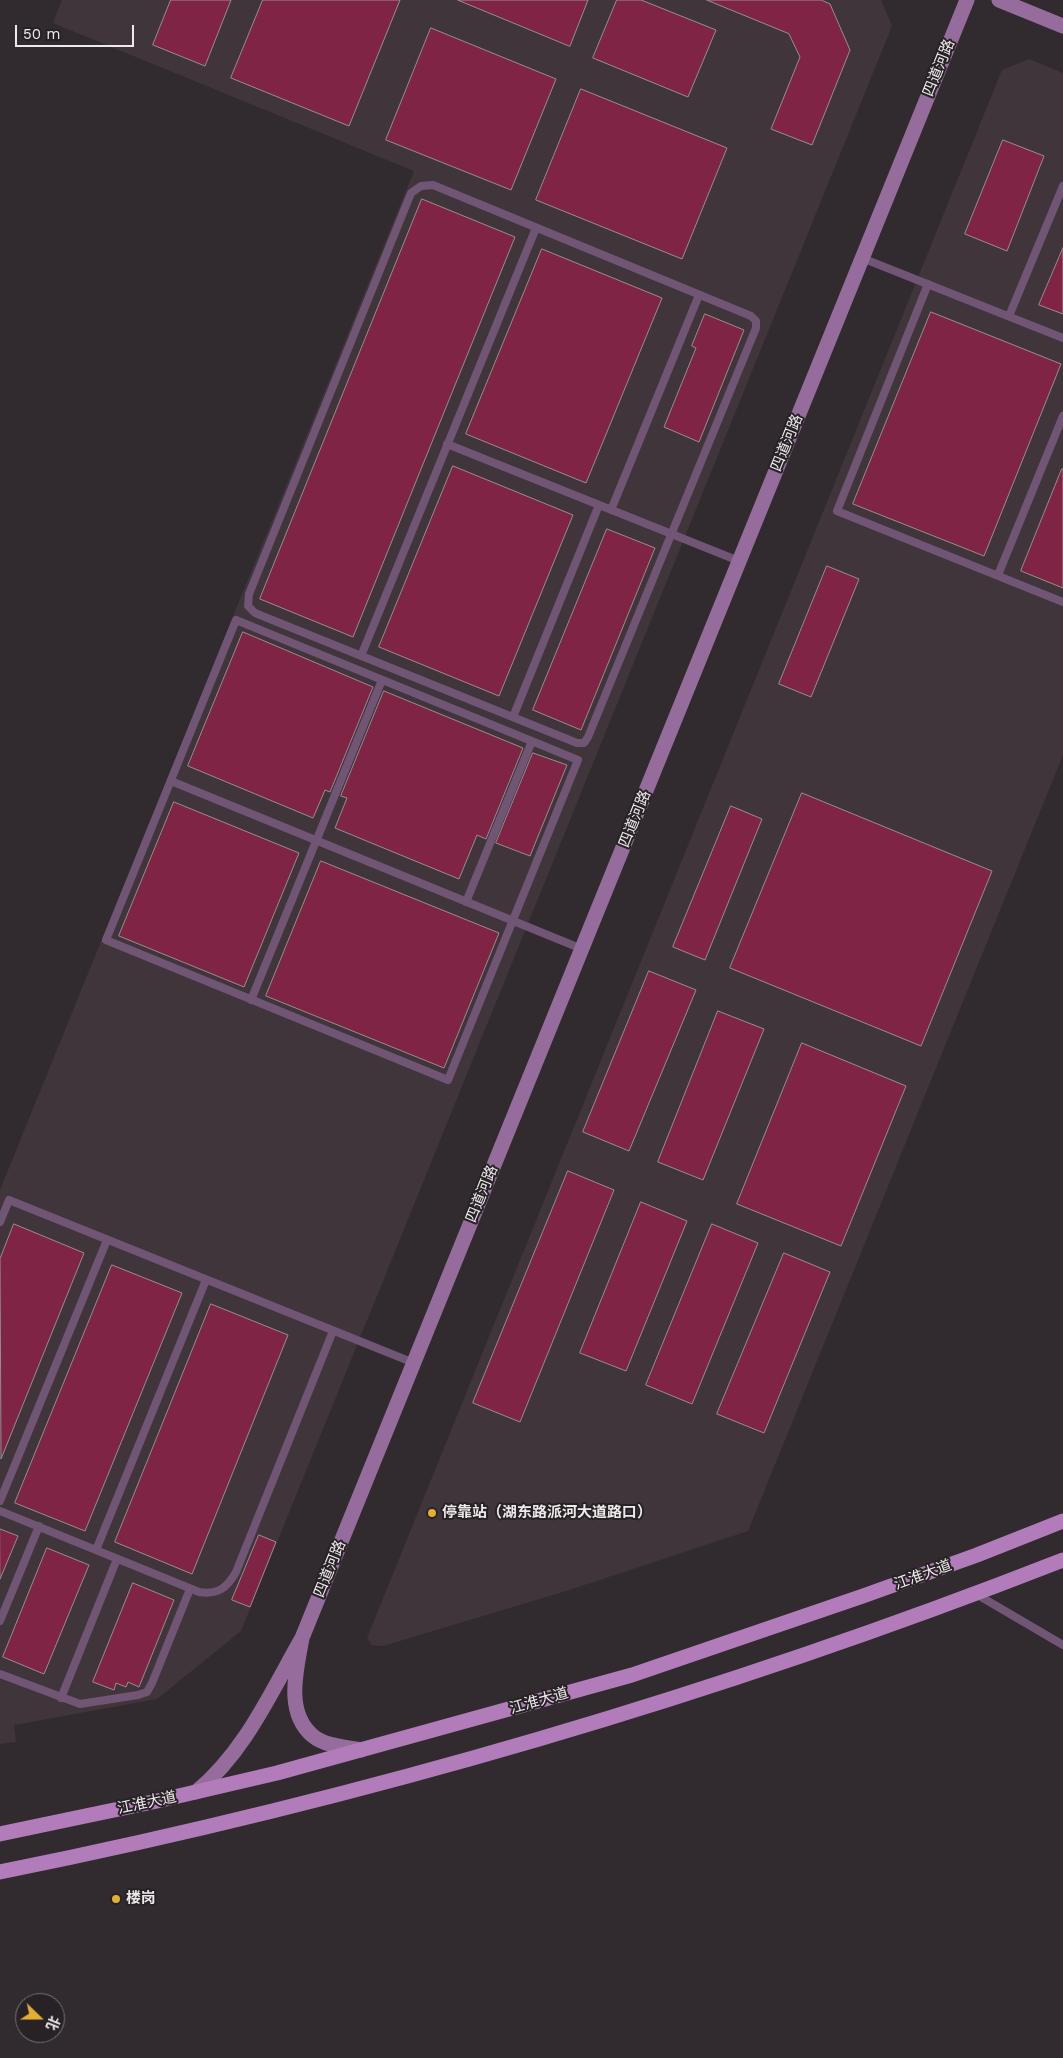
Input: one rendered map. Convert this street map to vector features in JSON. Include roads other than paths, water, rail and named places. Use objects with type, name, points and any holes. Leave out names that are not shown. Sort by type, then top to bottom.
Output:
[{"type":"main road","name":"江淮大道","points":[[0,1834],[196,1792],[361,1750],[632,1675],[881,1590],[978,1555],[1063,1521]]},
{"type":"main road","points":[[0,1872],[164,1838],[284,1810],[642,1708],[760,1671],[976,1594],[1063,1560]]},
{"type":"street","name":"四道河路","points":[[302,1638],[967,0]]},
{"type":"street","points":[[999,0],[1063,26]]},
{"type":"street","points":[[302,1638],[295,1680],[296,1704],[303,1724],[314,1737],[330,1743],[361,1750]]},
{"type":"street","points":[[196,1792],[214,1777],[242,1741],[302,1638]]},
{"type":"lane","points":[[433,185],[536,228],[752,316],[756,321],[756,328],[584,743],[577,743],[255,613],[248,606],[248,594],[411,193],[421,186],[433,185]]},
{"type":"lane","points":[[1009,316],[1063,186]]},
{"type":"lane","points":[[361,656],[536,228]]},
{"type":"lane","points":[[862,258],[1063,338]]},
{"type":"lane","points":[[928,284],[837,511],[1063,602]]},
{"type":"lane","points":[[611,510],[698,295]]},
{"type":"lane","points":[[998,575],[1063,416]]},
{"type":"lane","points":[[447,444],[739,561]]},
{"type":"lane","points":[[513,717],[599,505]]},
{"type":"lane","points":[[236,620],[382,680],[578,760],[448,1080],[106,940],[236,620]]},
{"type":"lane","points":[[251,1000],[382,680]]},
{"type":"lane","points":[[466,902],[532,741]]},
{"type":"lane","points":[[171,781],[582,949]]},
{"type":"lane","points":[[0,1222],[9,1200],[414,1364]]},
{"type":"lane","points":[[0,1501],[107,1240]]},
{"type":"lane","points":[[96,1550],[206,1280]]},
{"type":"lane","points":[[0,1510],[190,1589],[210,1594],[219,1591],[230,1584],[236,1572],[334,1331]]},
{"type":"lane","points":[[0,1621],[39,1526]]},
{"type":"lane","points":[[61,1698],[117,1559]]},
{"type":"lane","points":[[0,1674],[80,1704],[91,1704],[147,1692],[190,1589]]},
{"type":"lane","points":[[976,1594],[1063,1645]]},
{"type":"place","name":"停靠站（湖东路派河大道路口）","points":[[432,1513]]},
{"type":"place","name":"楼岗","points":[[116,1899]]}]
